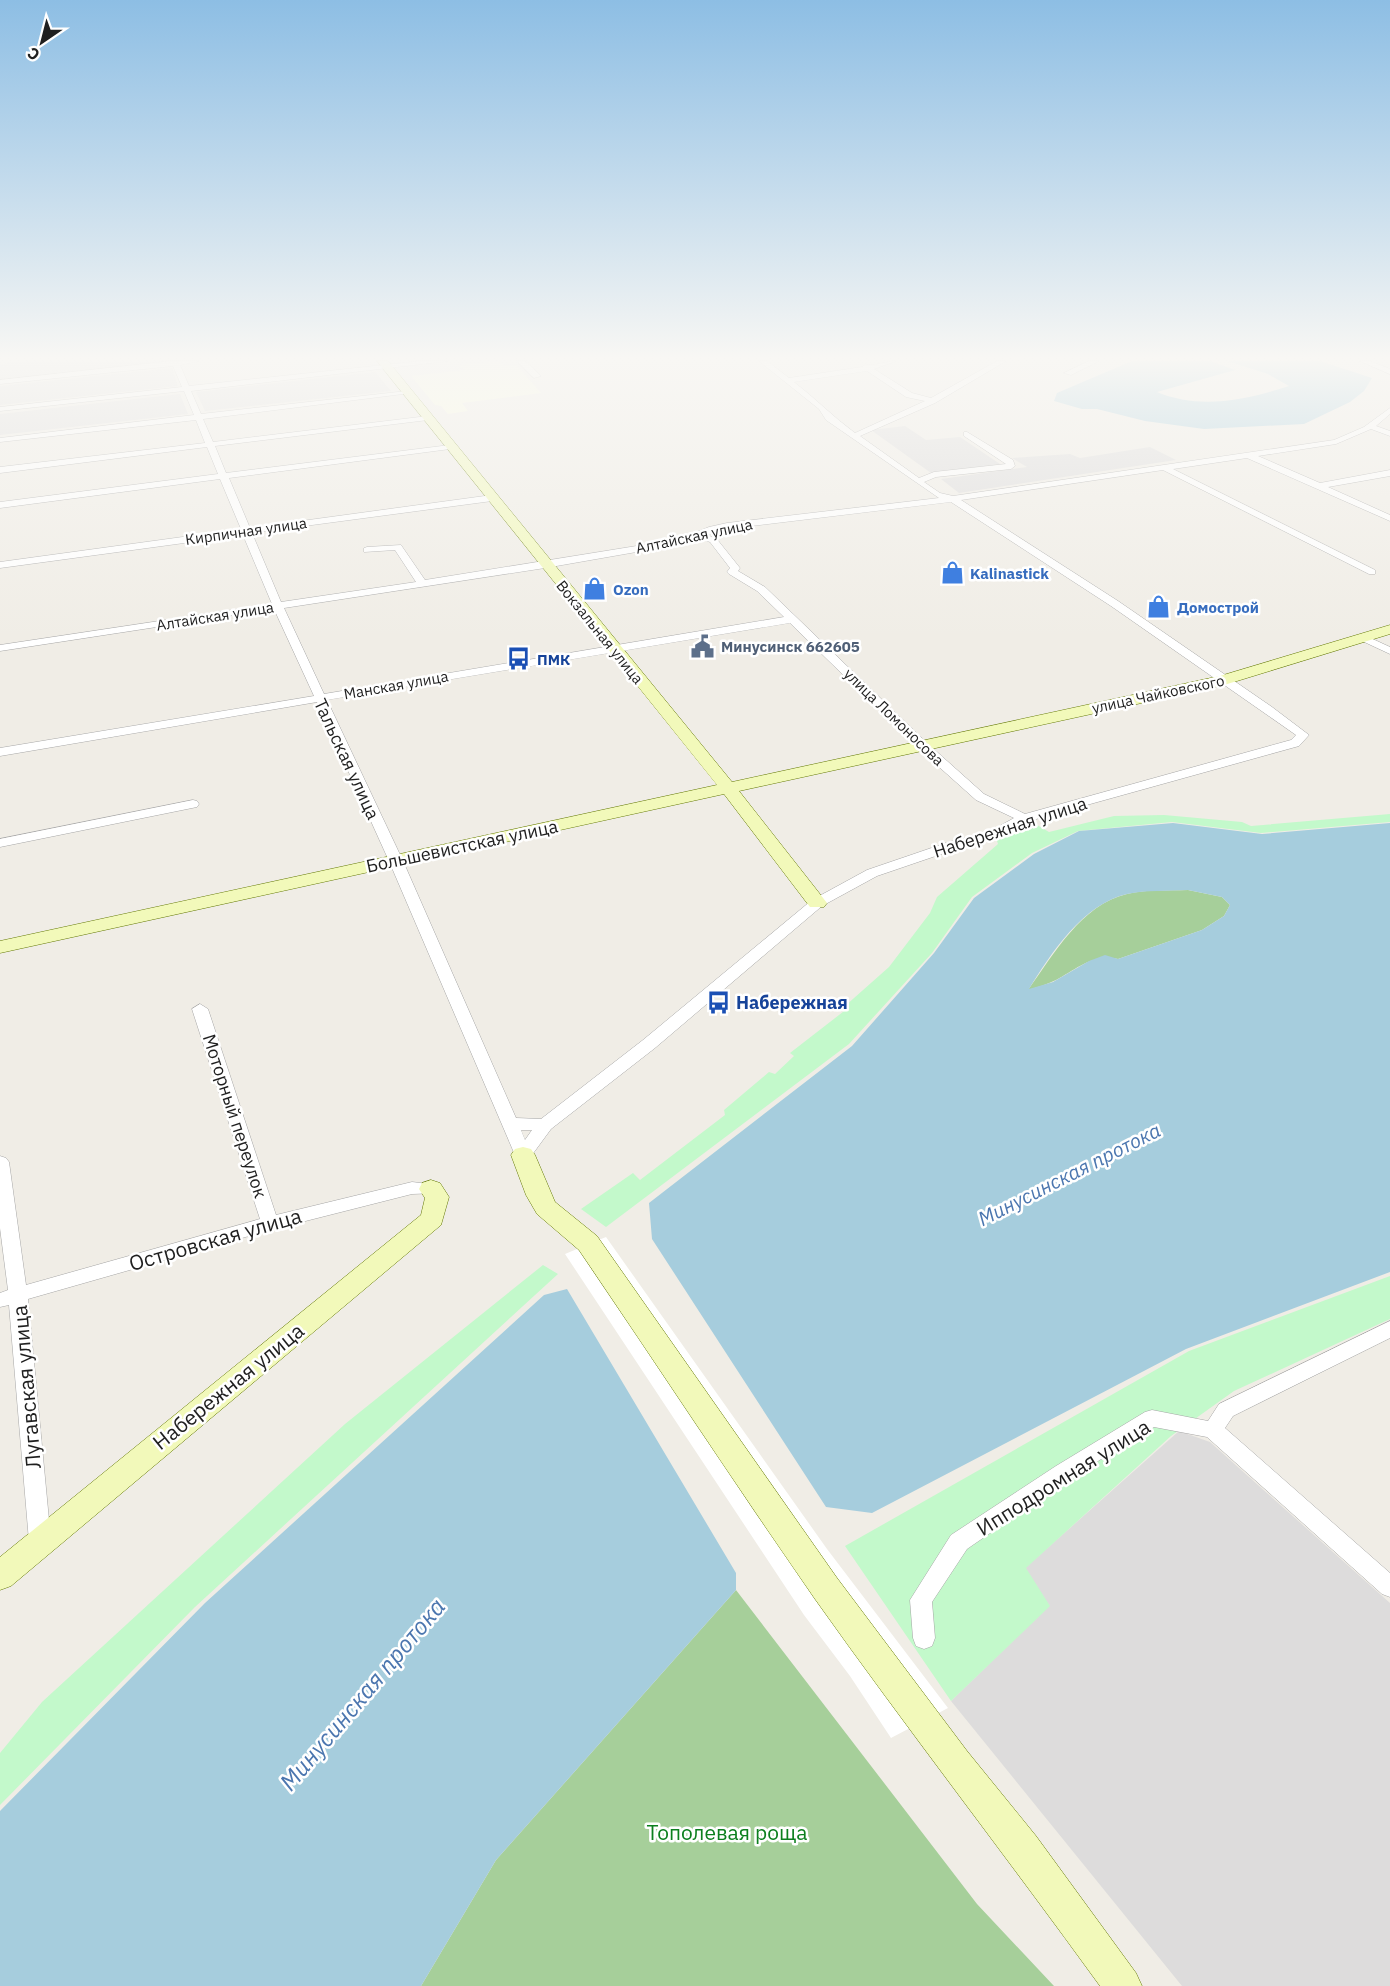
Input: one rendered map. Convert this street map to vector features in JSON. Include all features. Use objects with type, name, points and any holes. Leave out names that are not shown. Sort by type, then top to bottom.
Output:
[{"type":"street","points":[[0,470],[136,454]]},
{"type":"street","name":"Тальская улица","points":[[212,454],[319,698],[396,861],[523,1155]]},
{"type":"street","points":[[0,505],[397,454]]},
{"type":"street","name":"Вокзальная улица","points":[[456,454],[728,788],[817,903]]},
{"type":"street","points":[[879,454],[936,495],[953,499],[1091,586],[1224,680]]},
{"type":"street","points":[[918,481],[934,475],[1011,466],[1009,460],[999,454]]},
{"type":"street","points":[[1246,454],[1390,518]]},
{"type":"street","name":"Алтайская улица","points":[[0,648],[545,565],[682,541],[712,529],[953,499],[1246,454]]},
{"type":"street","points":[[1163,466],[1372,572]]},
{"type":"street","points":[[1320,486],[1390,473]]},
{"type":"street","name":"Кирпичная улица","points":[[0,565],[492,498]]},
{"type":"street","name":"улица Ломоносова","points":[[698,535],[713,540],[735,568],[732,572],[761,589],[923,746],[980,797],[1024,818]]},
{"type":"street","points":[[367,550],[398,547],[422,583]]},
{"type":"street","name":"Манская улица","points":[[0,752],[792,619]]},
{"type":"street","name":"улица Чайковского","points":[[923,746],[1224,680],[1390,629]]},
{"type":"street","points":[[1364,638],[1390,651]]},
{"type":"street","name":"Набережная улица","points":[[523,1155],[545,1125],[650,1044],[817,903],[872,873],[954,845],[994,836],[1024,818],[1295,743],[1303,735],[1270,709],[1224,680]]},
{"type":"street","name":"Большевистская улица","points":[[0,947],[923,746]]},
{"type":"street","points":[[0,843],[193,804]]},
{"type":"street","name":"Моторный переулок","points":[[200,1010],[270,1223]]},
{"type":"street","points":[[510,1124],[545,1125]]},
{"type":"street","points":[[523,1155],[538,1195],[546,1208],[588,1243],[826,1588],[955,1764],[1023,1849],[1123,1986]]},
{"type":"street","name":"Лугавская улица","points":[[0,1162],[9,1298],[40,1541]]},
{"type":"street","name":"Островская улица","points":[[9,1298],[270,1223],[412,1188],[431,1189]]},
{"type":"street","name":"Набережная улица","points":[[0,1575],[432,1219],[437,1197],[431,1189]]},
{"type":"street","points":[[1390,1329],[1226,1410],[1213,1430],[1390,1587]]},
{"type":"street","name":"Ипподромная улица","points":[[924,1638],[921,1600],[959,1542],[1063,1472],[1152,1418],[1213,1430]]},
{"type":"shaded area","points":[[904,454],[985,454],[1000,464],[931,473]]},
{"type":"shaded area","points":[[1070,454],[1080,458],[1107,454],[1163,454],[1176,460],[959,493],[941,479],[1027,467],[1012,458]]},
{"type":"shaded area","points":[[1179,1431],[1210,1442],[1390,1603],[1390,1986],[1182,1986],[951,1701],[1049,1606],[1025,1568]]},
{"type":"green space","points":[[1390,814],[1390,822],[1261,833],[1172,822],[1078,831],[1032,853],[972,897],[932,953],[849,1044],[606,1227],[581,1209],[633,1173],[640,1180],[725,1115],[724,1110],[769,1072],[775,1074],[794,1056],[790,1053],[848,1008],[845,1006],[889,967],[930,913],[937,897],[998,844],[996,838],[1032,822],[1049,832],[1114,816],[1164,815],[1242,822],[1251,826]]},
{"type":"green space","points":[[1188,890],[1222,897],[1230,905],[1224,916],[1202,930],[1118,959],[1093,960],[1053,981],[1028,990],[1070,933],[1096,909],[1111,900],[1134,892]]},
{"type":"green space","points":[[543,1265],[558,1274],[195,1607],[0,1805],[0,1753],[42,1702],[345,1424]]},
{"type":"green space","points":[[1390,1276],[1390,1319],[1234,1391],[1171,1436],[1026,1568],[1050,1606],[951,1701],[845,1546],[1189,1351]]},
{"type":"green space","name":"Тополевая роща","points":[[736,1590],[977,1904],[1054,1986],[421,1986],[496,1860]]},
{"type":"water","name":"Минусинская протока","points":[[1173,823],[1262,834],[1390,823],[1390,1272],[1186,1349],[872,1513],[826,1507],[652,1239],[649,1203],[852,1046],[934,953],[974,898],[1034,854],[1079,831]],"holes":[[[1188,890],[1222,897],[1230,905],[1224,916],[1202,930],[1118,959],[1105,955],[1089,961],[1053,982],[1029,989],[1047,960],[1070,932],[1082,919],[1111,899],[1149,891]]]},
{"type":"water","name":"Минусинская протока","points":[[567,1289],[736,1573],[736,1590],[496,1860],[421,1986],[0,1986],[0,1811],[205,1603],[544,1295]]},
{"type":"pier","points":[[606,1237],[827,1549],[948,1708],[891,1738],[850,1676],[804,1615],[565,1254]]},
{"type":"place","name":"Kalinastick","points":[[952,573]]},
{"type":"place","name":"Ozon","points":[[595,589]]},
{"type":"place","name":"Домострой","points":[[1159,607]]},
{"type":"place","name":"Минусинск 662605","points":[[703,646]]},
{"type":"place","name":"ПМК","points":[[519,659]]},
{"type":"place","name":"Набережная","points":[[718,1002]]}]
